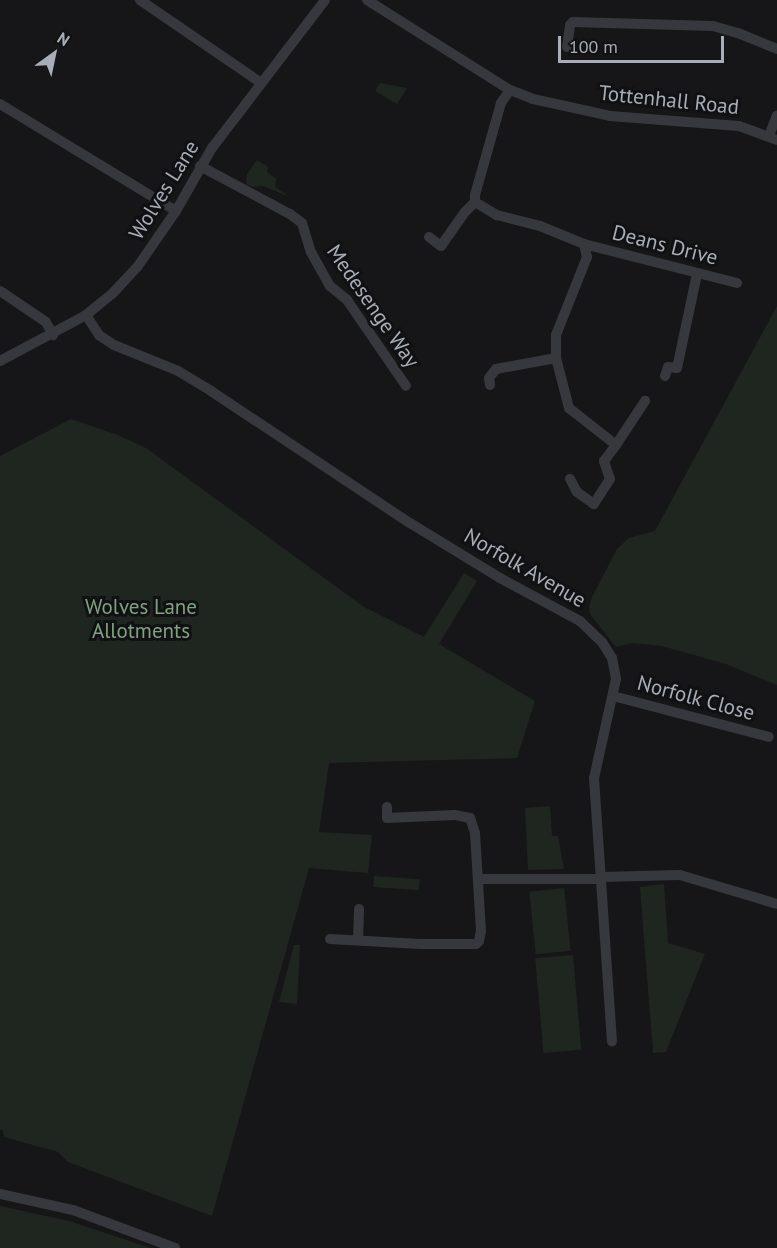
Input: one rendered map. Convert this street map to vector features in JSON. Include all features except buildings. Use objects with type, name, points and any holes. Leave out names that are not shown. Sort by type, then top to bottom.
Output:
[{"type":"street","points":[[140,0],[261,83]]},
{"type":"street","name":"Wolves Lane","points":[[0,361],[86,315],[112,294],[138,266],[176,211],[200,166],[325,0]]},
{"type":"street","name":"Tottenhall Road","points":[[367,0],[510,90],[533,99],[610,116],[712,122],[740,126],[773,138]]},
{"type":"street","points":[[567,47],[570,25],[573,22],[713,26],[776,48]]},
{"type":"street","points":[[429,237],[441,246],[475,202],[501,103],[510,90]]},
{"type":"street","points":[[0,104],[176,211]]},
{"type":"street","points":[[773,138],[777,115]]},
{"type":"street","name":"Medesenge Way","points":[[200,166],[302,223],[310,252],[330,286],[347,300],[406,386]]},
{"type":"street","name":"Deans Drive","points":[[475,202],[496,215],[540,226],[584,244],[737,283]]},
{"type":"street","points":[[584,244],[587,257],[556,334],[556,358],[569,408],[616,445]]},
{"type":"street","points":[[666,376],[668,367],[677,368],[697,274]]},
{"type":"street","points":[[0,291],[46,322],[53,334]]},
{"type":"street","name":"Norfolk Avenue","points":[[86,315],[99,335],[114,345],[178,371],[211,390],[410,523],[500,578],[580,621],[602,642],[612,658],[616,678],[594,778],[612,1041]]},
{"type":"street","points":[[490,385],[489,378],[496,369],[556,358]]},
{"type":"street","points":[[570,479],[577,492],[594,504],[610,479],[604,461],[645,401]]},
{"type":"street","name":"Norfolk Close","points":[[613,696],[769,737]]},
{"type":"street","points":[[330,939],[476,944],[481,937],[475,833],[470,818],[454,815],[387,818],[387,807]]},
{"type":"street","points":[[479,879],[686,876],[777,904]]},
{"type":"street","points":[[358,940],[359,909]]},
{"type":"street","points":[[0,1194],[73,1210],[175,1248]]},
{"type":"green space","points":[[380,83],[407,88],[397,104],[375,91]]},
{"type":"green space","points":[[257,160],[268,167],[267,172],[276,179],[275,187],[290,197],[263,186],[253,187],[246,184],[247,174]]},
{"type":"green space","points":[[777,306],[777,685],[726,664],[662,646],[632,643],[616,647],[590,614],[589,607],[617,549],[629,538],[655,531]]},
{"type":"green space","name":"Wolves Lane Allotments","points":[[71,419],[118,435],[146,448],[364,607],[424,637],[464,573],[477,581],[439,644],[535,701],[517,758],[329,763],[319,832],[372,835],[368,873],[309,868],[212,1216],[68,1162],[58,1152],[4,1137],[3,1130],[0,1130],[0,456]]},
{"type":"green space","points":[[550,806],[552,836],[558,836],[564,869],[528,870],[525,808]]},
{"type":"green space","points":[[374,876],[420,879],[419,890],[373,887]]},
{"type":"green space","points":[[664,884],[668,943],[705,954],[666,1052],[653,1053],[640,887]]},
{"type":"green space","points":[[564,888],[571,951],[536,954],[529,892]]},
{"type":"green space","points":[[294,945],[300,945],[297,1004],[279,1002]]},
{"type":"green space","points":[[573,955],[581,1050],[543,1053],[535,958]]},
{"type":"green space","points":[[0,1206],[69,1221],[151,1248],[0,1248]]}]
